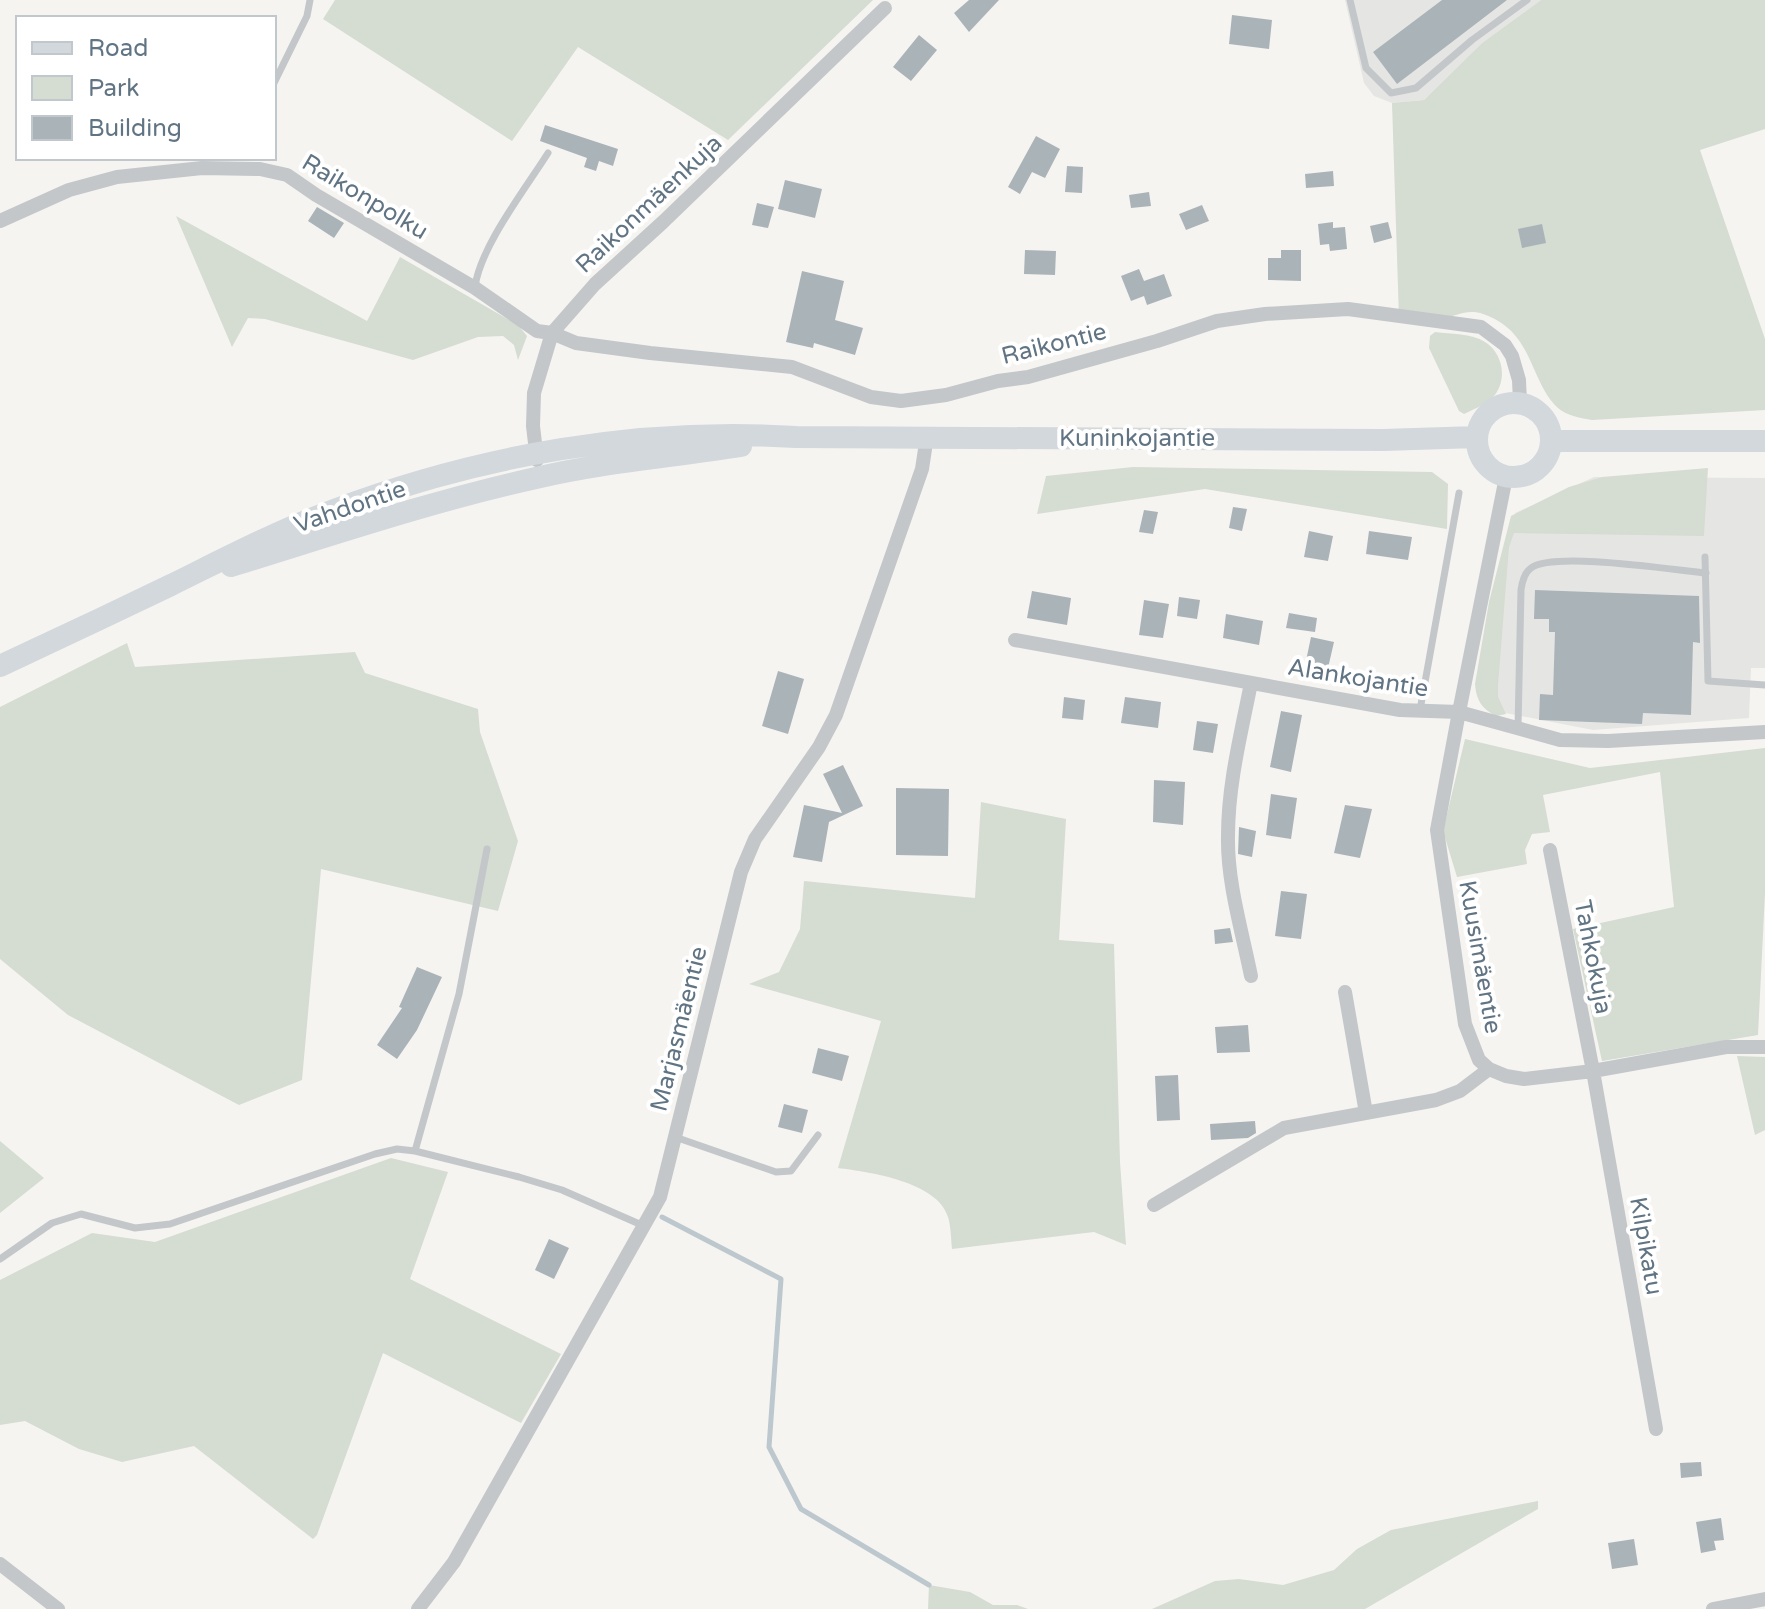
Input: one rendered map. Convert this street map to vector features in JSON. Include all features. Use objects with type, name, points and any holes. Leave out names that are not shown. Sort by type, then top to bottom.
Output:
[{"type":"main road","points":[[1520,403],[1539,412],[1546,420],[1552,441],[1549,454],[1532,473],[1506,477],[1496,473],[1481,458],[1477,437],[1486,414],[1496,407],[1520,403]]},
{"type":"main road","name":"Kuninkojantie","points":[[536,454],[657,438],[732,433],[796,437],[1383,440],[1477,437]]},
{"type":"main road","name":"Kuninkojantie","points":[[540,477],[796,437]]},
{"type":"main road","points":[[1552,441],[1765,441]]},
{"type":"main road","name":"Vahdontie","points":[[0,666],[254,543],[335,509],[449,474],[536,454]]},
{"type":"main road","name":"Vahdontie","points":[[172,584],[356,525],[540,477]]},
{"type":"street","name":"Raikonmäenkuja","points":[[540,477],[533,426],[534,393],[552,333],[595,284],[885,8]]},
{"type":"street","name":"Raikonpolku","points":[[0,221],[69,190],[117,177],[234,163],[287,175],[475,288],[537,331],[552,333]]},
{"type":"street","name":"Raikontie","points":[[552,333],[576,343],[792,367],[871,397],[901,401],[946,395],[998,381],[1028,377],[1217,321],[1265,314],[1348,309],[1481,327],[1505,345],[1512,356],[1519,380],[1520,403]]},
{"type":"street","name":"Marjasmäentie","points":[[418,1609],[454,1562],[660,1197],[741,872],[755,839],[819,747],[836,715],[922,469],[927,436]]},
{"type":"street","name":"Alankojantie","points":[[1015,640],[1420,713],[1459,712],[1506,477]]},
{"type":"street","points":[[1251,683],[1230,793],[1227,839],[1251,976]]},
{"type":"street","points":[[1459,712],[1560,740],[1608,741],[1765,732]]},
{"type":"street","name":"Kuusimäentie","points":[[1459,712],[1437,830],[1465,1024],[1479,1060],[1489,1069],[1524,1079],[1593,1071],[1726,1047],[1765,1047]]},
{"type":"street","name":"Tahkokuja","points":[[1550,850],[1593,1071]]},
{"type":"street","points":[[1345,992],[1366,1113]]},
{"type":"street","points":[[1154,1205],[1284,1128],[1436,1100],[1460,1091],[1489,1069]]},
{"type":"street","name":"Kilpikatu","points":[[1593,1071],[1656,1429]]},
{"type":"street","points":[[0,1564],[58,1609]]},
{"type":"street","points":[[1713,1609],[1765,1599]]},
{"type":"lane","points":[[276,79],[307,16],[310,0]]},
{"type":"lane","points":[[1350,0],[1366,68],[1391,93],[1416,88],[1472,40],[1527,0]]},
{"type":"lane","points":[[475,288],[477,272],[488,249],[548,153]]},
{"type":"lane","points":[[1420,713],[1459,493]]},
{"type":"lane","points":[[1705,557],[1708,681],[1765,685]]},
{"type":"lane","points":[[1518,730],[1521,590],[1524,577],[1531,568],[1551,562],[1598,562],[1706,573]]},
{"type":"lane","points":[[415,1151],[459,994],[487,849]]},
{"type":"lane","points":[[675,1137],[776,1172],[791,1171],[818,1135]]},
{"type":"lane","points":[[0,1259],[52,1223],[81,1214],[135,1228],[170,1224],[397,1149],[562,1190],[644,1226]]},
{"type":"shaded area","points":[[1345,0],[1541,0],[1482,43],[1424,100],[1392,103],[1374,96],[1364,83]]},
{"type":"shaded area","points":[[1594,477],[1765,478],[1765,668],[1751,668],[1749,718],[1593,730],[1495,711],[1496,606],[1515,513]]},
{"type":"green space","points":[[335,0],[873,0],[728,140],[578,47],[512,141],[323,19]]},
{"type":"green space","points":[[1541,0],[1765,0],[1765,129],[1700,150],[1765,339],[1765,410],[1592,420],[1570,415],[1558,408],[1549,397],[1521,344],[1500,322],[1471,312],[1431,321],[1399,318],[1392,103],[1424,100],[1482,43]]},
{"type":"green space","points":[[176,216],[367,321],[400,257],[518,325],[527,336],[518,360],[514,345],[503,336],[478,337],[413,360],[265,319],[248,318],[232,347]]},
{"type":"green space","points":[[1435,332],[1474,337],[1491,347],[1500,361],[1502,376],[1497,391],[1489,401],[1464,414],[1459,411],[1429,348],[1430,336]]},
{"type":"green space","points":[[1133,467],[1432,472],[1448,484],[1447,529],[1205,489],[1037,514],[1046,476]]},
{"type":"green space","points":[[1708,468],[1704,536],[1514,533],[1509,547],[1498,685],[1498,697],[1506,714],[1496,716],[1487,710],[1478,699],[1475,684],[1489,602],[1511,516],[1569,487],[1602,477]]},
{"type":"green space","points":[[127,643],[135,667],[355,652],[365,673],[478,709],[480,732],[518,841],[498,911],[321,869],[302,1080],[239,1105],[68,1015],[0,959],[0,707]]},
{"type":"green space","points":[[1465,739],[1590,768],[1765,748],[1765,893],[1758,1035],[1602,1061],[1573,929],[1674,907],[1660,772],[1543,795],[1550,832],[1532,834],[1525,850],[1527,864],[1457,877],[1443,831]]},
{"type":"green space","points":[[981,802],[1066,819],[1059,940],[1114,944],[1120,1162],[1126,1245],[1094,1232],[952,1249],[948,1217],[942,1205],[931,1195],[901,1181],[838,1168],[881,1021],[749,984],[779,972],[800,929],[804,881],[975,898]]},
{"type":"green space","points":[[1737,1056],[1765,1057],[1765,1130],[1755,1135]]},
{"type":"green space","points":[[0,1141],[44,1178],[0,1213]]},
{"type":"green space","points":[[391,1158],[448,1172],[410,1279],[561,1354],[521,1423],[383,1353],[313,1539],[194,1446],[122,1462],[79,1449],[25,1421],[0,1425],[0,1280],[92,1233],[155,1242]]},
{"type":"green space","points":[[1538,1501],[1538,1509],[1365,1609],[1152,1609],[1215,1581],[1239,1579],[1283,1585],[1334,1570],[1357,1549],[1391,1530]]},
{"type":"green space","points":[[929,1585],[970,1592],[993,1605],[1017,1605],[1028,1609],[928,1609]]},
{"type":"building","points":[[969,0],[999,0],[969,32],[954,13]]},
{"type":"building","points":[[1442,0],[1507,0],[1397,84],[1373,52]]},
{"type":"building","points":[[1232,15],[1272,20],[1269,49],[1229,44]]},
{"type":"building","points":[[919,35],[937,50],[911,81],[893,67]]},
{"type":"building","points":[[545,125],[618,149],[613,166],[599,161],[596,171],[584,167],[587,158],[540,141]]},
{"type":"building","points":[[1036,136],[1060,149],[1045,178],[1032,172],[1020,194],[1008,187]]},
{"type":"building","points":[[1067,166],[1083,167],[1082,193],[1065,192]]},
{"type":"building","points":[[1333,171],[1334,186],[1306,188],[1305,174]]},
{"type":"building","points":[[785,180],[822,189],[815,218],[778,209]]},
{"type":"building","points":[[1149,192],[1151,206],[1131,208],[1129,195]]},
{"type":"building","points":[[757,203],[774,207],[768,228],[752,225]]},
{"type":"building","points":[[1202,205],[1209,221],[1186,230],[1179,214]]},
{"type":"building","points":[[317,207],[344,223],[334,238],[308,221]]},
{"type":"building","points":[[1333,222],[1333,228],[1345,227],[1347,249],[1330,251],[1329,244],[1320,245],[1318,224]]},
{"type":"building","points":[[1388,222],[1392,238],[1374,243],[1370,226]]},
{"type":"building","points":[[1542,224],[1546,243],[1522,248],[1518,229]]},
{"type":"building","points":[[1025,250],[1056,251],[1055,275],[1024,274]]},
{"type":"building","points":[[1281,250],[1301,250],[1301,281],[1268,280],[1268,258],[1281,258]]},
{"type":"building","points":[[1139,269],[1144,281],[1164,274],[1172,296],[1147,305],[1144,296],[1131,301],[1121,276]]},
{"type":"building","points":[[802,271],[844,281],[835,320],[863,328],[855,355],[814,343],[813,348],[786,342]]},
{"type":"building","points":[[1233,507],[1247,509],[1242,531],[1229,528]]},
{"type":"building","points":[[1144,510],[1158,512],[1153,534],[1139,532]]},
{"type":"building","points":[[1309,531],[1333,536],[1328,561],[1304,557]]},
{"type":"building","points":[[1369,531],[1412,537],[1408,560],[1366,554]]},
{"type":"building","points":[[1535,590],[1699,596],[1700,643],[1693,642],[1691,715],[1643,713],[1642,724],[1539,720],[1540,694],[1553,695],[1555,632],[1549,632],[1549,619],[1534,619]]},
{"type":"building","points":[[1032,591],[1071,598],[1067,625],[1027,618]]},
{"type":"building","points":[[1179,597],[1200,600],[1197,619],[1177,616]]},
{"type":"building","points":[[1144,600],[1169,604],[1163,638],[1139,635]]},
{"type":"building","points":[[1289,613],[1317,618],[1315,632],[1286,628]]},
{"type":"building","points":[[1226,614],[1263,621],[1259,645],[1223,638]]},
{"type":"building","points":[[1311,637],[1334,642],[1325,681],[1303,675]]},
{"type":"building","points":[[778,671],[804,679],[788,734],[762,726]]},
{"type":"building","points":[[1064,697],[1085,700],[1083,720],[1062,718]]},
{"type":"building","points":[[1125,697],[1161,702],[1158,728],[1121,723]]},
{"type":"building","points":[[1281,711],[1302,715],[1291,772],[1270,767]]},
{"type":"building","points":[[1197,721],[1218,724],[1213,753],[1193,750]]},
{"type":"building","points":[[843,765],[863,806],[829,822],[822,862],[793,857],[804,805],[842,813],[823,774]]},
{"type":"building","points":[[1154,780],[1185,782],[1183,825],[1153,822]]},
{"type":"building","points":[[896,788],[949,789],[948,856],[896,855]]},
{"type":"building","points":[[1271,794],[1297,798],[1291,839],[1266,835]]},
{"type":"building","points":[[1345,805],[1372,809],[1360,858],[1334,853]]},
{"type":"building","points":[[1239,827],[1256,831],[1252,857],[1238,854]]},
{"type":"building","points":[[1281,891],[1307,894],[1301,939],[1275,936]]},
{"type":"building","points":[[1230,928],[1233,942],[1215,944],[1214,930]]},
{"type":"building","points":[[417,967],[442,977],[417,1030],[397,1059],[377,1045],[402,1008],[399,1007]]},
{"type":"building","points":[[1248,1025],[1250,1052],[1217,1053],[1215,1027]]},
{"type":"building","points":[[818,1048],[849,1056],[842,1081],[812,1073]]},
{"type":"building","points":[[1178,1075],[1180,1120],[1157,1121],[1155,1076]]},
{"type":"building","points":[[784,1104],[808,1110],[802,1133],[778,1127]]},
{"type":"building","points":[[1255,1121],[1256,1133],[1248,1138],[1211,1140],[1210,1124]]},
{"type":"building","points":[[549,1239],[569,1248],[554,1279],[535,1270]]},
{"type":"building","points":[[1701,1462],[1702,1476],[1681,1478],[1680,1463]]},
{"type":"building","points":[[1721,1518],[1724,1540],[1714,1541],[1716,1550],[1701,1553],[1696,1522]]},
{"type":"building","points":[[1634,1539],[1638,1565],[1612,1569],[1608,1543]]},
{"type":"waterway","points":[[662,1217],[781,1279],[769,1447],[801,1509],[929,1585]]}]
